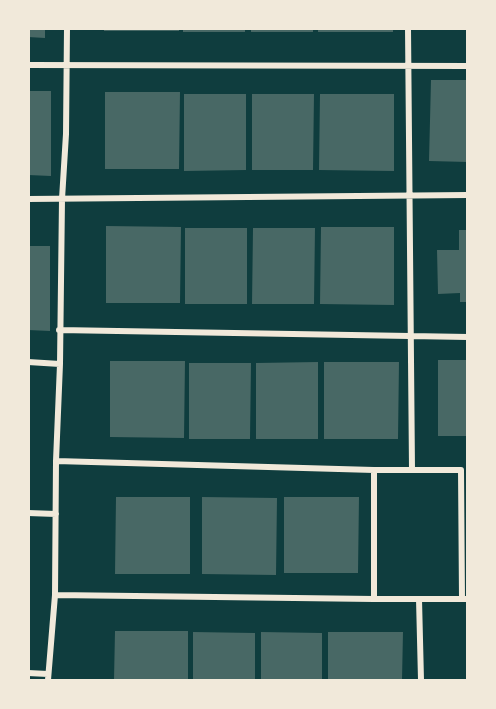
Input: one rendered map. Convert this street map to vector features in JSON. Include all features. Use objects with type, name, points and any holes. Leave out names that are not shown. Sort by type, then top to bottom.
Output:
[{"type":"street","points":[[28,673],[48,677],[55,595],[56,461],[67,28]]},
{"type":"street","points":[[408,28],[412,470]]},
{"type":"street","points":[[28,65],[468,66]]},
{"type":"street","points":[[28,199],[468,195]]},
{"type":"street","points":[[59,330],[468,337]]},
{"type":"street","points":[[28,362],[60,364]]},
{"type":"street","points":[[55,595],[465,599],[464,470],[374,470],[56,461]]},
{"type":"street","points":[[374,470],[374,599]]},
{"type":"street","points":[[28,513],[56,514]]},
{"type":"street","points":[[419,599],[421,681]]},
{"type":"building","points":[[28,28],[45,28],[45,38],[28,37]]},
{"type":"building","points":[[104,28],[179,28],[179,31],[104,31]]},
{"type":"building","points":[[183,28],[245,28],[245,32],[183,32]]},
{"type":"building","points":[[251,28],[313,28],[313,32],[251,32]]},
{"type":"building","points":[[318,28],[393,28],[393,32],[318,32]]},
{"type":"building","points":[[431,80],[468,80],[468,162],[429,161]]},
{"type":"building","points":[[28,91],[51,91],[51,176],[28,175]]},
{"type":"building","points":[[105,92],[180,92],[179,169],[105,169]]},
{"type":"building","points":[[184,94],[246,94],[246,170],[184,171]]},
{"type":"building","points":[[252,94],[314,94],[313,170],[252,170]]},
{"type":"building","points":[[320,94],[394,94],[394,171],[319,170]]},
{"type":"building","points":[[106,226],[181,227],[180,303],[106,303]]},
{"type":"building","points":[[321,227],[394,227],[394,305],[320,304]]},
{"type":"building","points":[[185,228],[247,228],[247,304],[185,304]]},
{"type":"building","points":[[253,228],[315,228],[314,304],[252,304]]},
{"type":"building","points":[[459,230],[468,230],[468,302],[460,302],[460,293],[438,294],[437,250],[459,250]]},
{"type":"building","points":[[28,246],[50,246],[50,331],[28,330]]},
{"type":"building","points":[[438,360],[468,360],[468,436],[438,436]]},
{"type":"building","points":[[110,361],[185,361],[184,438],[110,437]]},
{"type":"building","points":[[318,362],[318,439],[256,439],[256,363]]},
{"type":"building","points":[[324,362],[399,362],[398,439],[324,439]]},
{"type":"building","points":[[189,363],[251,363],[250,439],[189,439]]},
{"type":"building","points":[[116,497],[190,497],[190,574],[115,574]]},
{"type":"building","points":[[202,497],[277,498],[276,575],[202,574]]},
{"type":"building","points":[[284,497],[359,497],[358,573],[284,573]]},
{"type":"building","points":[[115,631],[188,631],[188,680],[114,680]]},
{"type":"building","points":[[193,632],[255,633],[255,680],[193,680]]},
{"type":"building","points":[[261,632],[322,633],[322,680],[261,680]]},
{"type":"building","points":[[328,632],[403,632],[402,680],[328,680]]}]
